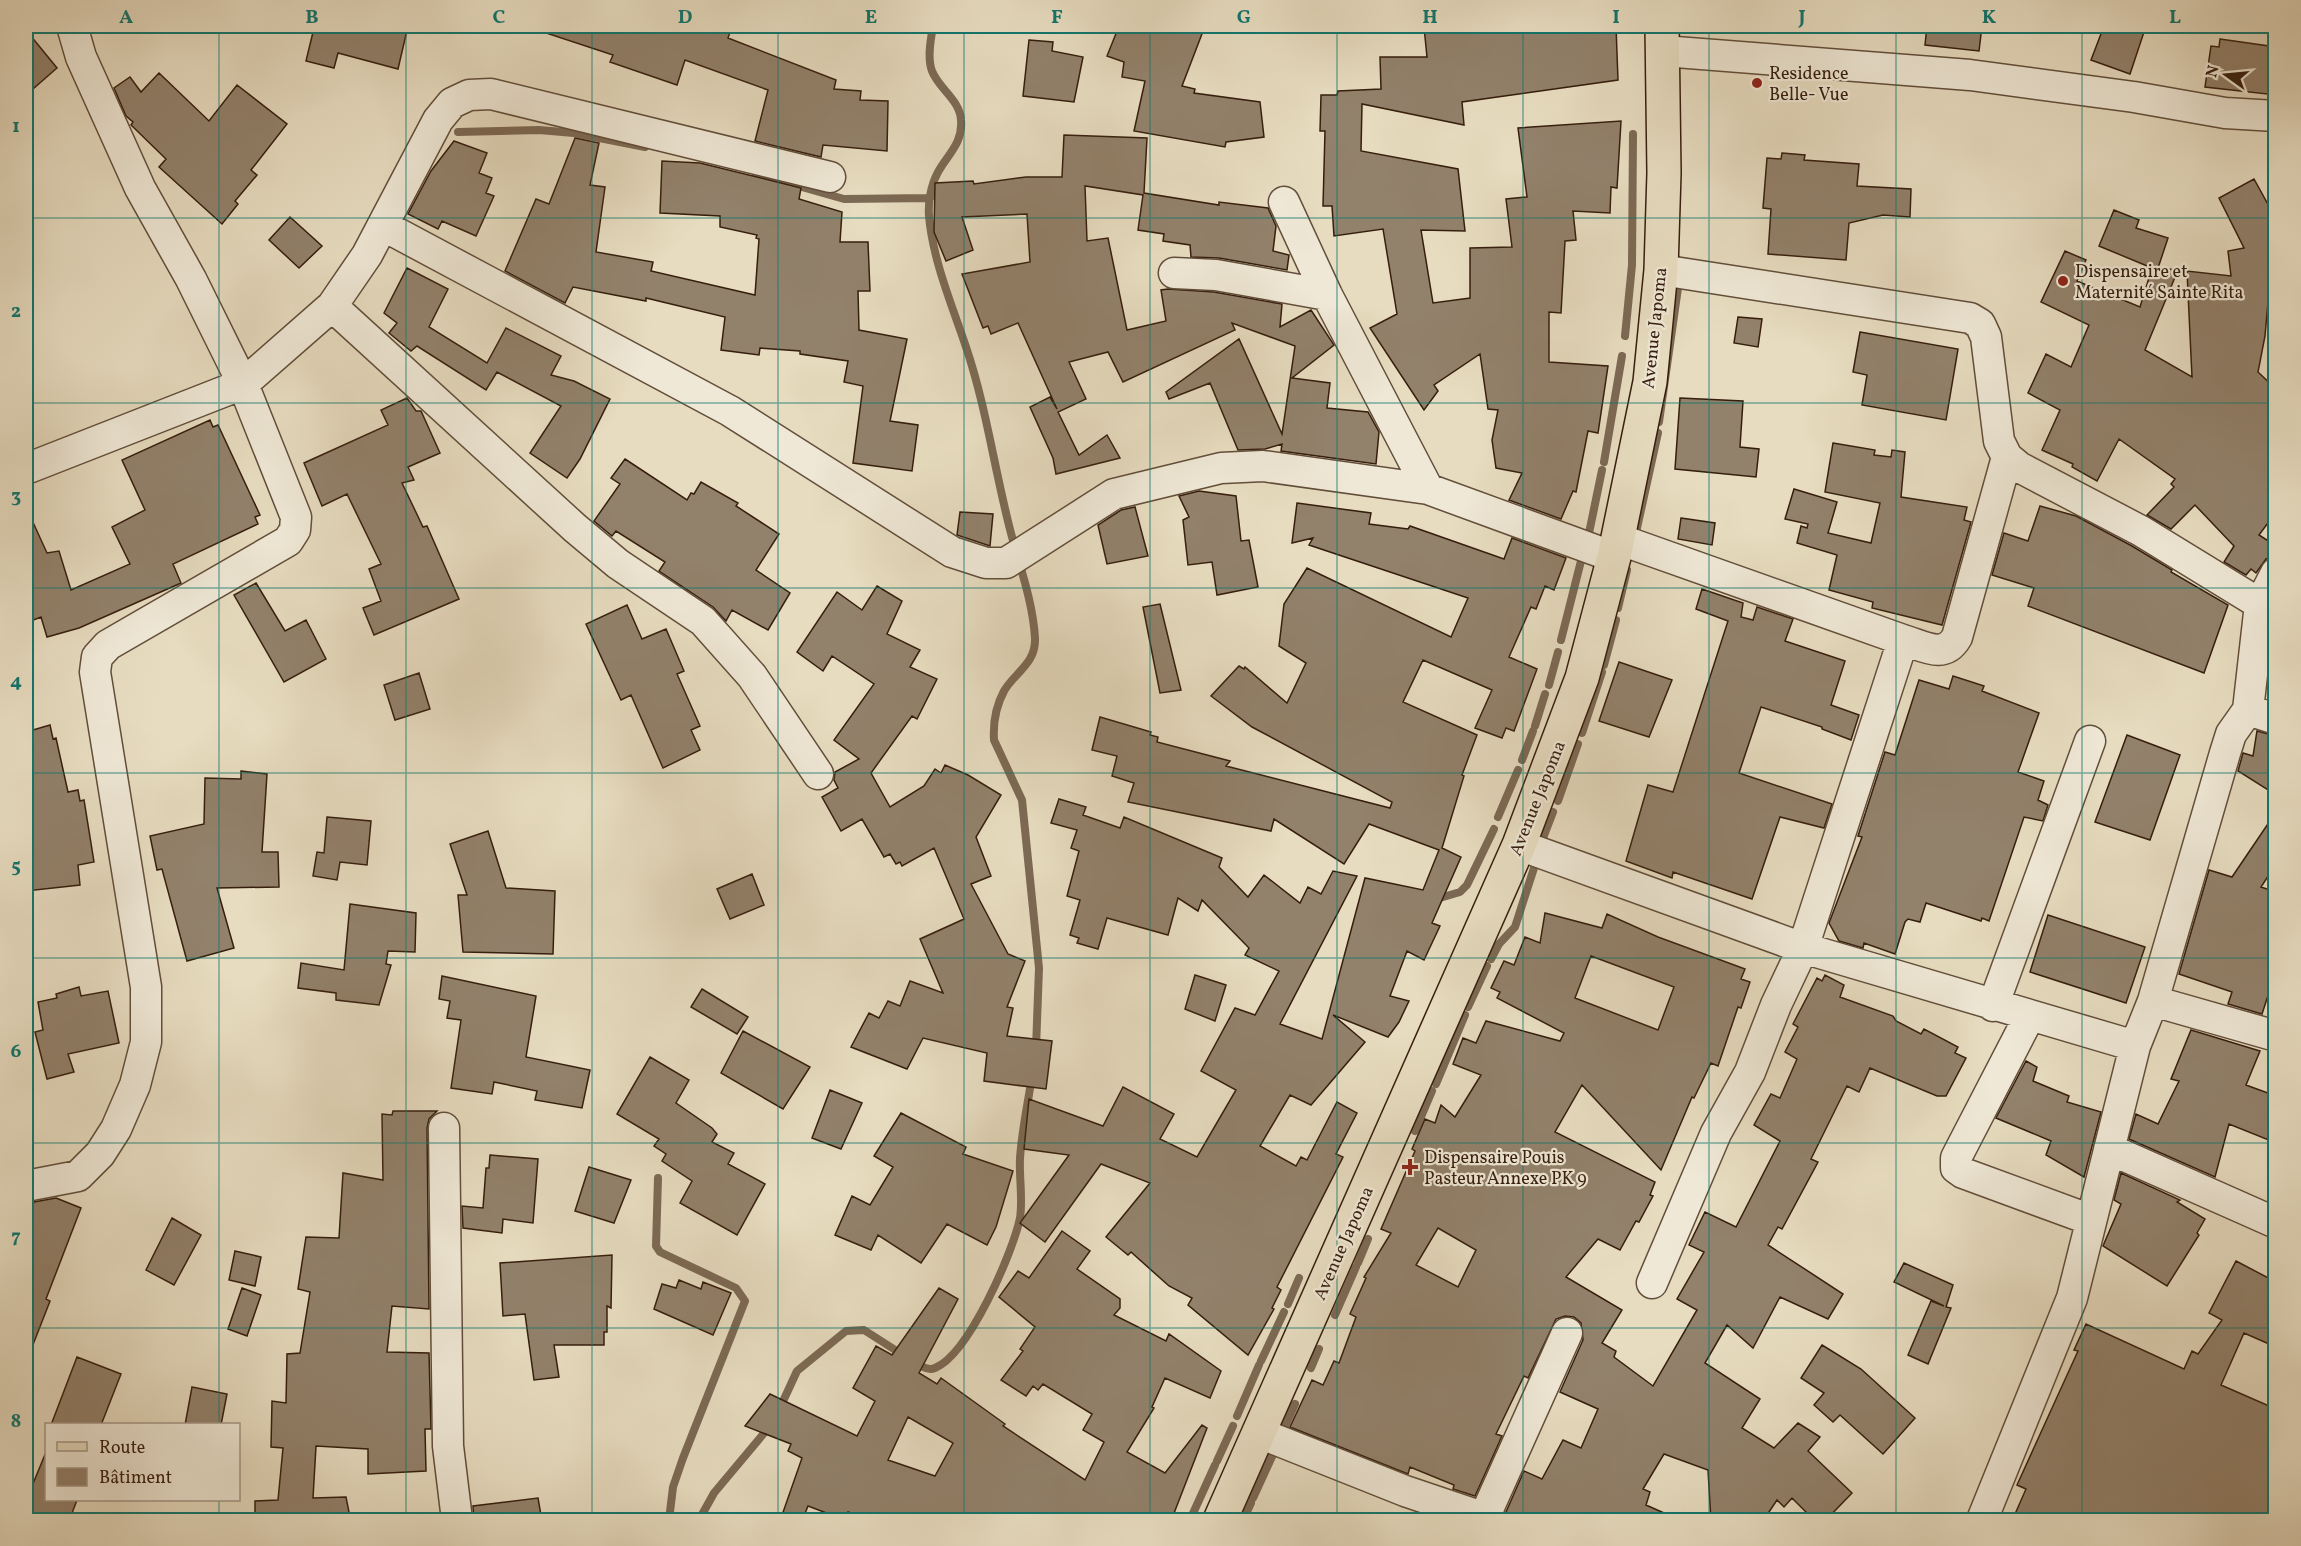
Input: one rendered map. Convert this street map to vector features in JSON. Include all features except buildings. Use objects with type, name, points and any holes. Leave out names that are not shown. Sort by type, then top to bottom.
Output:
[{"type":"main road","name":"Avenue Japoma","points":[[1221,1521],[1519,845],[1582,678],[1616,548],[1650,382],[1661,270],[1662,38]]},
{"type":"street","points":[[26,1186],[78,1176],[100,1154],[116,1129],[135,1085],[146,1041],[146,987],[95,672],[97,657],[108,645],[288,541],[295,530],[296,517],[243,384],[190,279],[140,188],[81,57],[72,26]]},
{"type":"street","points":[[1662,38],[1970,75],[2134,97],[2225,113],[2276,116]]},
{"type":"street","points":[[26,469],[243,384],[332,306],[384,226],[438,120],[452,103],[469,95],[491,94],[830,177]]},
{"type":"street","points":[[1284,202],[1327,295],[1428,489]]},
{"type":"street","points":[[384,226],[730,411],[952,552],[986,563],[1006,563],[1114,494],[1221,468],[1263,466],[1428,489],[1944,651],[1951,648],[1954,643],[2007,457]]},
{"type":"street","points":[[1661,270],[1970,318],[1980,324],[1986,337],[1999,441],[2007,457],[2019,467],[2141,531],[2260,604]]},
{"type":"street","points":[[1174,273],[1216,274],[1327,295]]},
{"type":"street","points":[[332,306],[575,528],[618,564],[703,621],[752,676],[818,774]]},
{"type":"street","points":[[1982,1521],[2072,1298],[2135,1046],[2153,1001],[2231,734],[2262,714],[2260,604],[2276,573]]},
{"type":"street","points":[[1652,1283],[1716,1133],[1750,1072],[1776,1005],[1803,948],[1903,640]]},
{"type":"street","points":[[1993,1006],[2090,741]]},
{"type":"street","points":[[1519,845],[1803,948],[2029,1017],[2135,1046]]},
{"type":"street","points":[[2153,1001],[2276,1036]]},
{"type":"street","points":[[2029,1017],[1956,1158],[1956,1168],[2091,1220]]},
{"type":"street","points":[[444,1128],[448,1446],[458,1521]]},
{"type":"street","points":[[2109,1149],[2276,1223]]},
{"type":"street","points":[[1259,1433],[1405,1491],[1488,1519],[1567,1333]]},
{"type":"waterway","points":[[933,26],[930,48],[932,71],[957,106],[961,128],[957,142],[938,172],[932,188],[929,211],[931,233],[934,250],[980,394],[1034,625],[1035,638],[1032,655],[1001,697],[995,721],[994,740],[1022,800],[1039,968],[1036,1048]]},
{"type":"waterway","points":[[458,132],[539,130],[574,133],[645,147]]},
{"type":"waterway","points":[[1625,336],[1632,265],[1633,134]]},
{"type":"waterway","points":[[756,174],[844,199],[930,198]]},
{"type":"waterway","points":[[1659,422],[1679,281]]},
{"type":"waterway","points":[[1604,462],[1622,356]]},
{"type":"waterway","points":[[1635,537],[1658,433]]},
{"type":"waterway","points":[[1588,538],[1602,470]]},
{"type":"waterway","points":[[1561,640],[1582,557]]},
{"type":"waterway","points":[[1618,608],[1627,570]]},
{"type":"waterway","points":[[1604,665],[1616,620]]},
{"type":"waterway","points":[[1549,685],[1558,652]]},
{"type":"waterway","points":[[1582,733],[1602,672]]},
{"type":"waterway","points":[[1535,726],[1545,694]]},
{"type":"waterway","points":[[1522,760],[1533,731]]},
{"type":"waterway","points":[[1558,801],[1578,744]]},
{"type":"waterway","points":[[1498,817],[1518,770]]},
{"type":"waterway","points":[[1543,838],[1553,812]]},
{"type":"waterway","points":[[1433,900],[1460,892],[1467,885],[1494,829]]},
{"type":"waterway","points":[[1491,959],[1499,944],[1515,927],[1534,868]]},
{"type":"waterway","points":[[1468,1007],[1487,966]]},
{"type":"waterway","points":[[1436,1084],[1465,1015]]},
{"type":"waterway","points":[[914,1362],[924,1368],[932,1369],[948,1359],[975,1323],[1009,1254],[1020,1218],[1020,1158],[1032,1076]]},
{"type":"waterway","points":[[1415,1131],[1432,1091]]},
{"type":"waterway","points":[[658,1178],[656,1246],[660,1252],[736,1288],[745,1301],[683,1458],[673,1487],[669,1520]]},
{"type":"waterway","points":[[1358,1263],[1368,1239]]},
{"type":"waterway","points":[[1335,1315],[1356,1267]]},
{"type":"waterway","points":[[1288,1304],[1299,1278]]},
{"type":"waterway","points":[[1261,1361],[1284,1312]]},
{"type":"waterway","points":[[779,1410],[797,1371],[846,1331],[864,1330],[903,1355]]},
{"type":"waterway","points":[[1311,1368],[1319,1349]]},
{"type":"waterway","points":[[1237,1416],[1259,1365]]},
{"type":"waterway","points":[[1282,1433],[1295,1404]]},
{"type":"waterway","points":[[699,1520],[714,1493],[770,1426]]},
{"type":"waterway","points":[[1217,1461],[1233,1426]]},
{"type":"waterway","points":[[1253,1498],[1276,1448]]},
{"type":"waterway","points":[[1190,1520],[1215,1465]]},
{"type":"waterway","points":[[1243,1520],[1251,1503]]},
{"type":"place","name":"Residence Belle- Vue","points":[[1757,83]]},
{"type":"place","name":"Dispensaire et Maternité Sainte Rita","points":[[2063,281]]},
{"type":"place","name":"Dispensaire Pouis Pasteur Annexe PK 9","points":[[1410,1167]]}]
